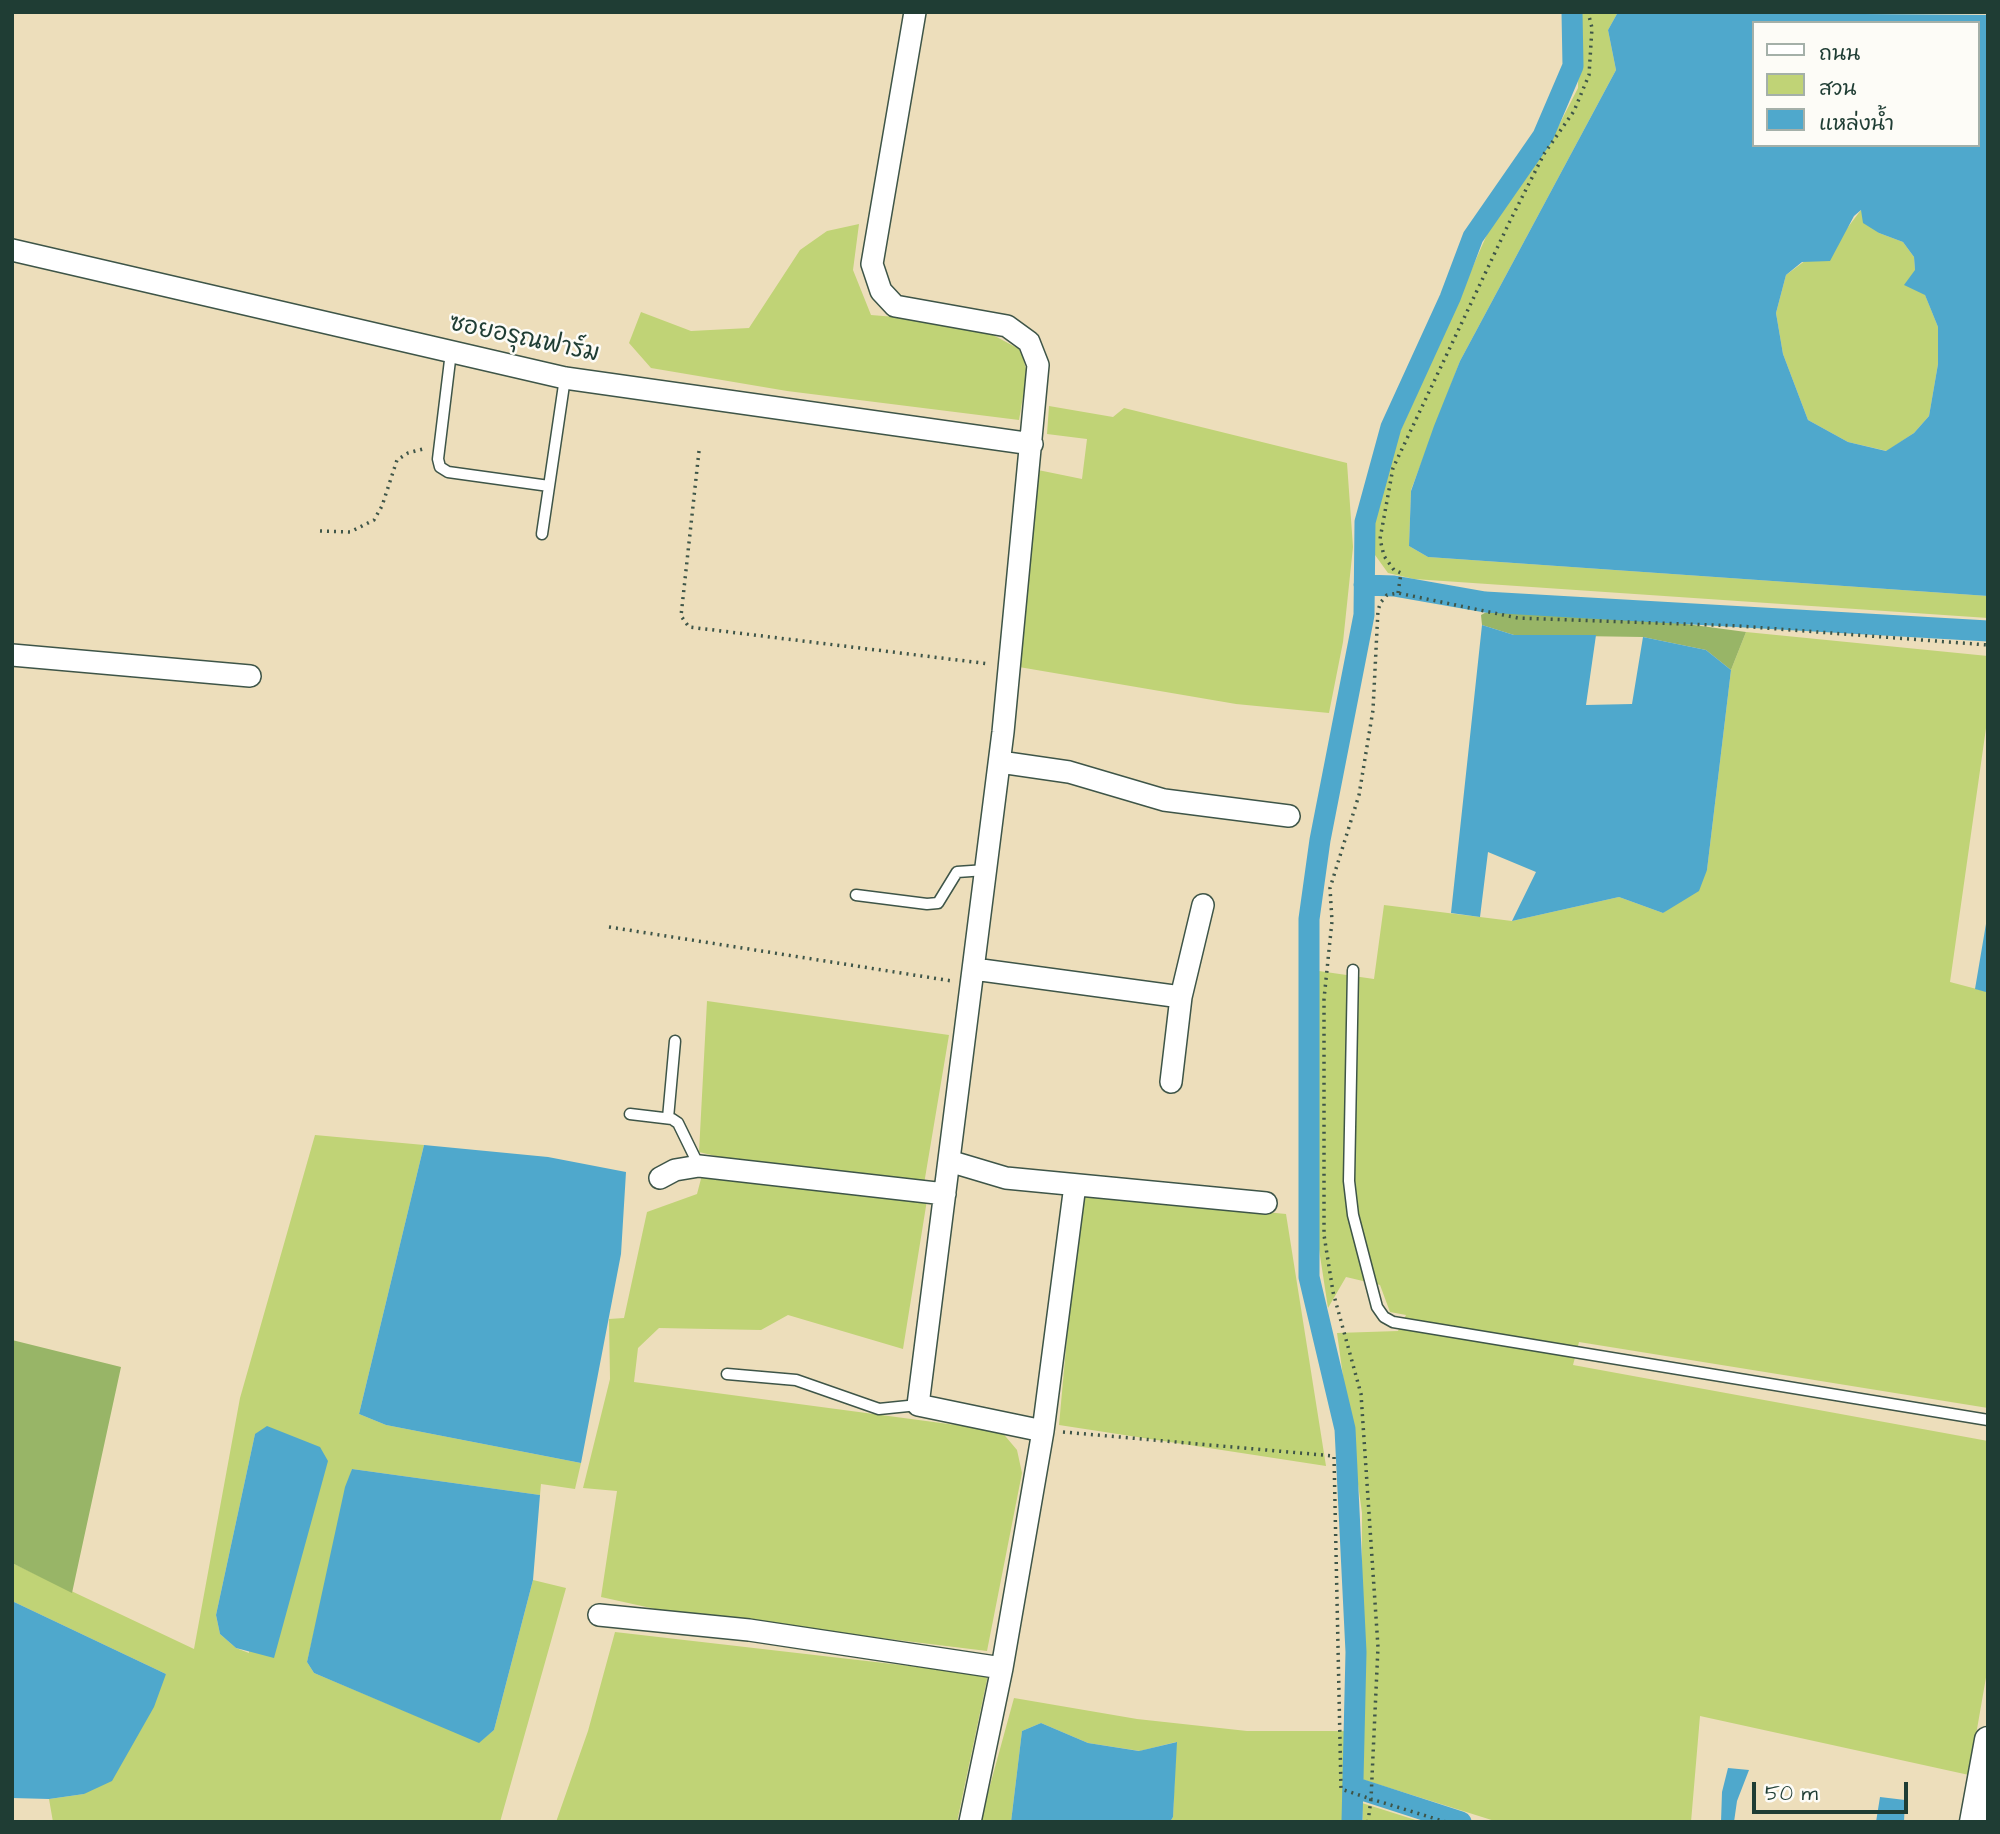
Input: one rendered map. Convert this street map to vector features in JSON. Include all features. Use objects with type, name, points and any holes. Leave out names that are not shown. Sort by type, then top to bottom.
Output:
[{"type":"street","points":[[915,12],[872,264],[881,292],[894,306],[1007,326],[1029,342],[1038,365],[1000,762],[918,1405],[1043,1431]]},
{"type":"street","name":"ซอยอรุณฟาร์ม","points":[[12,250],[565,378],[1032,444]]},
{"type":"street","points":[[12,655],[250,676]]},
{"type":"street","points":[[1000,762],[1069,772],[1164,800],[1289,816]]},
{"type":"street","points":[[1171,1082],[1181,997],[1203,905]]},
{"type":"street","points":[[973,977],[1181,997]]},
{"type":"street","points":[[949,1161],[1006,1178],[1266,1203]]},
{"type":"street","points":[[660,1178],[675,1170],[699,1166],[945,1194]]},
{"type":"street","points":[[970,1822],[1002,1668],[1043,1431],[1075,1185]]},
{"type":"street","points":[[599,1615],[749,1630],[1002,1668]]},
{"type":"street","points":[[1973,1822],[1988,1740]]},
{"type":"lane","points":[[451,352],[439,449],[440,467],[448,472],[549,486]]},
{"type":"lane","points":[[542,534],[565,378]]},
{"type":"lane","points":[[856,895],[938,903],[957,873],[986,870]]},
{"type":"lane","points":[[1353,970],[1349,1181],[1353,1215],[1377,1307],[1384,1317],[1393,1322],[1988,1420]]},
{"type":"lane","points":[[668,1118],[675,1041]]},
{"type":"lane","points":[[630,1114],[668,1118],[678,1123],[699,1166]]},
{"type":"lane","points":[[727,1374],[796,1380],[879,1409],[918,1405]]},
{"type":"path","points":[[1398,593],[1401,573],[1394,570],[1384,556],[1380,539],[1393,468],[1509,223],[1544,154],[1574,111],[1588,75],[1592,28],[1588,12]]},
{"type":"path","points":[[320,531],[350,532],[364,527],[374,520],[382,506],[397,460],[420,449],[439,449]]},
{"type":"path","points":[[699,451],[681,616],[689,627],[1010,666]]},
{"type":"path","points":[[1368,1822],[1378,1647],[1361,1394],[1333,1292],[1324,1236],[1324,999],[1332,921],[1330,888],[1361,783],[1373,710],[1378,610],[1387,595],[1398,593],[1518,618],[1739,625],[1988,645]]},
{"type":"path","points":[[609,927],[973,977]]},
{"type":"path","points":[[1043,1431],[1334,1456],[1340,1789],[1446,1822]]},
{"type":"green space","points":[[1579,12],[1618,12],[1608,30],[1616,70],[1460,361],[1411,490],[1409,546],[1428,557],[1988,596],[1988,618],[1414,579],[1388,573],[1375,555],[1372,525],[1387,461],[1496,214],[1559,125],[1578,88]]},
{"type":"green space","points":[[1861,210],[1879,233],[1903,242],[1914,257],[1915,270],[1938,327],[1938,364],[1929,416],[1914,433],[1887,451],[1848,442],[1808,420],[1783,354],[1776,313],[1786,275],[1845,231]]},
{"type":"green space","points":[[859,224],[853,270],[871,315],[920,319],[993,335],[1021,350],[1027,373],[1019,420],[787,391],[651,368],[629,343],[641,312],[691,331],[749,328],[800,250],[827,231]]},
{"type":"green space","points":[[1049,406],[1113,417],[1124,408],[1347,463],[1353,547],[1343,642],[1329,713],[1236,704],[1019,667],[1038,470],[1082,479],[1087,439],[1047,434]]},
{"type":"green space","points":[[1496,607],[1604,613],[1746,632],[1731,670],[1706,650],[1643,637],[1514,635],[1482,625],[1481,615]]},
{"type":"green space","points":[[1746,632],[1988,656],[1988,714],[1950,982],[1988,992],[1988,1408],[1579,1342],[1573,1365],[1988,1441],[1988,1666],[1969,1775],[1700,1716],[1691,1822],[1498,1822],[1361,1779],[1362,1513],[1337,1333],[1398,1331],[1406,1315],[1390,1312],[1380,1285],[1346,1277],[1328,1308],[1317,1236],[1319,971],[1374,979],[1384,905],[1512,921],[1619,897],[1663,913],[1707,870],[1731,670]]},
{"type":"green space","points":[[707,1001],[949,1035],[924,1184],[736,1161],[699,1152]]},
{"type":"green space","points":[[315,1135],[424,1145],[359,1414],[386,1425],[581,1463],[575,1489],[541,1484],[540,1495],[352,1469],[307,1662],[314,1673],[479,1742],[494,1730],[533,1580],[566,1588],[500,1822],[53,1822],[49,1799],[84,1794],[166,1674],[12,1601],[12,1563],[194,1649],[240,1398]],"holes":[[[255,1434],[249,1653],[236,1648],[220,1634],[216,1615]]]},
{"type":"green space","points":[[702,1175],[927,1200],[903,1349],[788,1315],[761,1330],[659,1328],[638,1348],[634,1382],[1001,1431],[1017,1450],[1022,1473],[987,1651],[669,1612],[601,1597],[617,1491],[583,1488],[610,1379],[609,1319],[624,1318],[647,1212],[697,1194]]},
{"type":"green space","points":[[1080,1194],[1286,1214],[1326,1466],[1059,1425]]},
{"type":"green space","points":[[12,1340],[121,1367],[72,1593],[12,1563]]},
{"type":"green space","points":[[615,1632],[988,1675],[957,1822],[556,1822],[588,1731]]},
{"type":"green space","points":[[1014,1698],[1137,1719],[1247,1731],[1347,1731],[1348,1822],[1170,1822],[1173,1817],[1176,1742],[1140,1751],[1088,1743],[1041,1723],[1022,1731],[1011,1822],[980,1822]]},
{"type":"green space","points":[[1362,1803],[1422,1822],[1363,1822]]},
{"type":"water","points":[[1618,12],[1988,15],[1988,596],[1428,557],[1409,546],[1411,491],[1460,361],[1616,70],[1608,30]],"holes":[[[1861,210],[1863,223],[1879,233],[1903,242],[1914,257],[1915,270],[1904,285],[1925,295],[1938,327],[1938,364],[1929,416],[1914,433],[1886,451],[1848,442],[1808,420],[1783,354],[1776,313],[1786,275],[1802,262],[1830,261],[1854,216]]]},
{"type":"water","points":[[1482,625],[1514,635],[1596,635],[1586,705],[1632,704],[1643,637],[1706,650],[1731,670],[1707,870],[1699,891],[1663,913],[1619,897],[1512,921],[1536,872],[1488,852],[1480,917],[1451,913]]},
{"type":"water","points":[[1988,912],[1988,983],[1986,992],[1975,989]]},
{"type":"water","points":[[424,1145],[548,1157],[626,1172],[621,1254],[581,1463],[386,1425],[359,1414]]},
{"type":"water","points":[[267,1426],[320,1447],[328,1461],[274,1658],[236,1648],[220,1634],[216,1615],[255,1434]]},
{"type":"water","points":[[352,1469],[540,1495],[533,1580],[494,1730],[479,1743],[314,1673],[307,1662],[345,1487]]},
{"type":"water","points":[[12,1601],[166,1674],[154,1707],[112,1781],[84,1794],[49,1799],[12,1798]]},
{"type":"water","points":[[1041,1723],[1088,1743],[1139,1751],[1177,1742],[1173,1817],[1170,1822],[1011,1822],[1022,1731]]},
{"type":"water","points":[[1728,1768],[1749,1770],[1737,1801],[1734,1822],[1721,1822],[1722,1792]]},
{"type":"water","points":[[1880,1797],[1905,1800],[1904,1822],[1876,1822]]},
{"type":"waterway","points":[[1352,1822],[1356,1652],[1345,1429],[1309,1277],[1309,919],[1320,840],[1364,615],[1365,522],[1391,427],[1450,298],[1473,237],[1543,136],[1573,66],[1572,12]]},
{"type":"waterway","points":[[1364,585],[1394,586],[1485,602],[1988,631]]},
{"type":"waterway","points":[[1353,1787],[1461,1822]]}]
